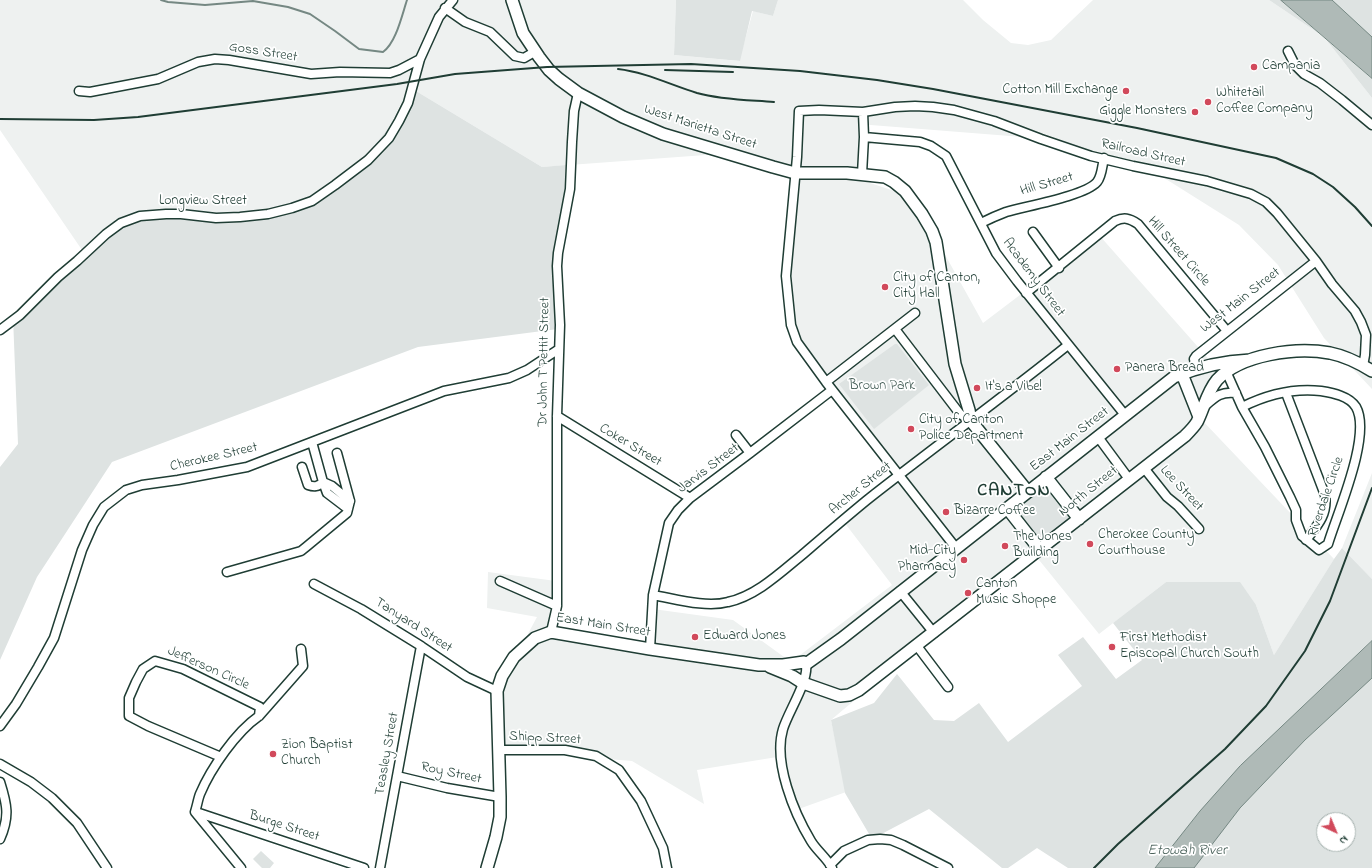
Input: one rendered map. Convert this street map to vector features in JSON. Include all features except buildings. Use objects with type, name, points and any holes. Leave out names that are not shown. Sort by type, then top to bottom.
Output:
[{"type":"main road","name":"West Marietta Street","points":[[512,0],[523,33],[549,70],[578,93],[623,117],[662,134],[795,173],[847,173],[885,177],[905,191],[922,214],[932,231],[936,242],[955,364],[971,421]]},
{"type":"main road","points":[[1226,371],[1250,360],[1275,354],[1306,351],[1329,353],[1348,358],[1368,368]]},
{"type":"main road","points":[[1125,415],[1174,377],[1196,369],[1235,360],[1250,360]]},
{"type":"main road","name":"North Street","points":[[803,683],[840,696],[854,693],[859,690],[1185,436],[1192,429],[1216,382],[1226,371]]},
{"type":"main road","points":[[1182,374],[1200,413]]},
{"type":"main road","name":"East Main Street","points":[[768,666],[804,662],[806,664],[841,639],[1125,415]]},
{"type":"main road","points":[[971,421],[1028,492]]},
{"type":"main road","points":[[1046,477],[1079,519]]},
{"type":"main road","points":[[1007,508],[1040,550]]},
{"type":"main road","name":"East Main Street","points":[[487,868],[500,817],[498,691],[502,676],[514,657],[535,638],[551,632],[650,649],[768,666],[792,676],[803,683]]},
{"type":"street","name":"Longview Street","points":[[0,330],[20,314],[58,277],[77,262],[106,234],[116,226],[130,219],[140,216],[166,214],[216,218],[240,217],[268,214],[312,201],[368,160],[389,138],[408,103],[420,59],[439,17],[453,0]]},
{"type":"street","points":[[446,8],[465,22],[490,32],[515,56],[524,58],[536,51]]},
{"type":"street","points":[[1288,51],[1295,65],[1304,74],[1342,100],[1372,125]]},
{"type":"street","name":"Goss Street","points":[[79,91],[90,92],[158,79],[198,62],[215,59],[311,74],[340,72],[390,73],[420,59]]},
{"type":"street","name":"Dr John T Pettit Street","points":[[551,632],[557,606],[557,416],[560,325],[556,266],[570,189],[574,111],[578,93]]},
{"type":"street","name":"Railroad Street","points":[[795,173],[799,111],[819,110],[863,112],[895,107],[915,106],[954,110],[994,121],[1069,149],[1133,166],[1207,181],[1245,191],[1272,208],[1355,311],[1364,329],[1368,368]]},
{"type":"street","points":[[862,174],[864,137],[863,112]]},
{"type":"street","name":"Academy Street","points":[[864,137],[920,142],[946,156],[996,253],[1026,293],[1125,415]]},
{"type":"street","name":"Hill Street","points":[[981,223],[1005,212],[1066,196],[1096,184],[1100,178],[1104,158]]},
{"type":"street","points":[[795,173],[786,276],[791,325],[797,342],[832,390],[956,548]]},
{"type":"street","name":"Hill Street Circle","points":[[1026,293],[1059,268],[1115,221],[1124,218],[1131,219],[1138,224],[1227,331]]},
{"type":"street","points":[[1033,232],[1059,268]]},
{"type":"street","name":"West Main Street","points":[[1196,369],[1194,359],[1196,356],[1316,261]]},
{"type":"street","points":[[826,382],[915,313]]},
{"type":"street","points":[[895,329],[960,414],[971,421]]},
{"type":"street","name":"Archer Street","points":[[653,595],[713,604],[728,603],[756,590],[899,475],[1068,345]]},
{"type":"street","name":"Cherokee Street","points":[[0,726],[16,704],[54,638],[82,550],[93,525],[104,507],[126,490],[142,485],[247,467],[444,391],[509,378],[527,370],[559,349]]},
{"type":"street","points":[[1226,371],[1242,407]]},
{"type":"street","name":"Jarvis Street","points":[[650,649],[653,595],[669,523],[678,510],[690,498],[832,390]]},
{"type":"street","name":"Riverdale Circle","points":[[1302,390],[1337,394],[1347,399],[1355,406],[1358,414],[1360,430],[1350,478],[1328,544],[1319,550],[1302,536],[1296,520],[1296,510],[1290,496],[1265,447],[1242,407],[1257,399],[1286,392],[1302,390]]},
{"type":"street","points":[[1200,413],[1220,394],[1228,392],[1236,393]]},
{"type":"street","points":[[1286,392],[1325,494],[1327,506],[1318,526],[1306,540]]},
{"type":"street","name":"Coker Street","points":[[557,416],[690,498]]},
{"type":"street","points":[[736,435],[750,453]]},
{"type":"street","points":[[1098,437],[1130,479]]},
{"type":"street","points":[[312,442],[323,482]]},
{"type":"street","points":[[227,572],[301,551],[346,513],[349,505],[337,453]]},
{"type":"street","points":[[302,467],[308,485],[313,487],[320,485],[323,482]]},
{"type":"street","name":"Lee Street","points":[[1144,468],[1167,497],[1178,506],[1199,529]]},
{"type":"street","points":[[323,482],[332,486],[349,505]]},
{"type":"street","points":[[500,581],[557,606]]},
{"type":"street","name":"Tanyard Street","points":[[314,584],[361,609],[421,646],[467,677],[498,691]]},
{"type":"street","points":[[900,591],[934,633]]},
{"type":"street","name":"Teasley Street","points":[[380,868],[421,646]]},
{"type":"street","points":[[917,646],[948,687]]},
{"type":"street","points":[[241,868],[195,812],[199,795],[221,757],[239,734],[259,716],[303,666],[301,649]]},
{"type":"street","name":"Jefferson Circle","points":[[221,757],[148,726],[129,716],[129,698],[143,669],[155,660],[183,669],[260,707],[259,716]]},
{"type":"street","points":[[806,664],[807,667],[803,683],[783,729],[780,741],[786,788],[812,843],[831,866],[844,851],[868,840],[880,839],[897,842],[948,868]]},
{"type":"street","name":"Shipp Street","points":[[499,750],[565,750],[596,756],[619,770],[641,801],[663,848],[667,868]]},
{"type":"street","points":[[0,764],[31,782],[52,798],[77,822],[107,868]]},
{"type":"street","name":"Roy Street","points":[[397,776],[447,788],[500,797]]},
{"type":"street","points":[[0,782],[7,804],[7,818],[0,839]]},
{"type":"street","name":"Burge Street","points":[[195,812],[364,868]]},
{"type":"shaded area","points":[[0,0],[676,0],[674,55],[739,61],[753,11],[773,16],[778,0],[963,0],[983,20],[1011,43],[1028,45],[1051,40],[1093,0],[1269,0],[1324,37],[1372,98],[1372,389],[1324,338],[1278,265],[1239,225],[1161,176],[1048,139],[858,124],[867,182],[913,197],[983,323],[1099,235],[1221,373],[1200,418],[1334,559],[1274,655],[1256,605],[1166,582],[1099,634],[1035,555],[944,625],[831,720],[846,792],[793,811],[777,757],[697,770],[704,804],[632,761],[499,750],[494,691],[515,658],[537,617],[487,608],[488,572],[556,581],[557,636],[649,651],[653,609],[733,620],[791,662],[892,585],[844,522],[900,478],[790,337],[793,173],[719,154],[542,167],[416,91],[367,156],[298,205],[229,213],[134,212],[82,250],[0,130]]},
{"type":"shaded area","points":[[1372,473],[1372,579],[1342,548]]},
{"type":"green space","points":[[676,0],[778,0],[773,16],[752,11],[740,61],[674,55]]},
{"type":"green space","points":[[1269,0],[1372,0],[1372,98],[1324,37]]},
{"type":"green space","points":[[416,91],[542,167],[566,165],[558,329],[418,347],[112,462],[37,577],[0,660],[0,467],[18,444],[13,317],[82,250],[134,212],[229,213],[298,205],[367,156]]},
{"type":"green space","name":"Brown Park","points":[[897,344],[929,385],[874,429],[839,384]]},
{"type":"green space","points":[[1044,486],[1071,520],[1040,544],[1013,509]]},
{"type":"green space","points":[[1342,548],[1372,579],[1372,868],[1068,868],[1037,848],[1008,868],[1002,868],[929,809],[872,839],[845,793],[831,720],[874,703],[897,674],[934,720],[954,721],[979,703],[1008,742],[1082,686],[1058,655],[1083,637],[1116,679],[1142,660],[1113,623],[1166,582],[1240,582],[1256,605],[1274,655]]},
{"type":"green space","points":[[261,851],[274,863],[270,868],[262,868],[253,859]]},
{"type":"water","points":[[1281,0],[1332,0],[1372,37],[1372,78]]},
{"type":"water","name":"Etowah River","points":[[1372,641],[1372,678],[1305,740],[1240,808],[1194,868],[1155,868],[1200,811],[1240,766]]},
{"type":"waterway","points":[[161,0],[205,5],[253,1],[288,7],[310,14],[359,49],[383,52],[388,48],[395,36],[407,0]]},
{"type":"railway","points":[[0,119],[94,120],[138,117],[397,84],[455,74],[547,67],[691,64],[800,71],[877,80],[933,89],[1137,128],[1276,158],[1313,174],[1333,187],[1355,207],[1372,226]]},
{"type":"railway","points":[[618,69],[648,76],[706,95],[774,102]]},
{"type":"railway","points":[[665,70],[733,72]]},
{"type":"railway","points":[[1094,868],[1118,844],[1225,749],[1266,706],[1305,651],[1330,601],[1372,488]]},
{"type":"place","name":"Campania","points":[[1254,67]]},
{"type":"place","name":"Cotton Mill Exchange","points":[[1126,91]]},
{"type":"place","name":"Whitetail Coffee Company","points":[[1208,102]]},
{"type":"place","name":"Giggle Monsters","points":[[1195,112]]},
{"type":"place","name":"City of Canton, City Hall","points":[[885,287]]},
{"type":"place","name":"Panera Bread","points":[[1117,369]]},
{"type":"place","name":"It's a Vibe!","points":[[977,388]]},
{"type":"place","name":"City of Canton Police Department","points":[[911,429]]},
{"type":"place","name":"Bizarre Coffee","points":[[946,512]]},
{"type":"place","name":"Cherokee County Courthouse","points":[[1090,544]]},
{"type":"place","name":"The Jones Building","points":[[1005,546]]},
{"type":"place","name":"Mid-City Pharmacy","points":[[964,560]]},
{"type":"place","name":"Canton Music Shoppe","points":[[968,593]]},
{"type":"place","name":"Edward Jones","points":[[695,637]]},
{"type":"place","name":"First Methodist Episcopal Church South","points":[[1112,647]]},
{"type":"place","name":"Zion Baptist Church","points":[[273,754]]},
{"type":"district","name":"CANTON","points":[[1014,492]]}]
